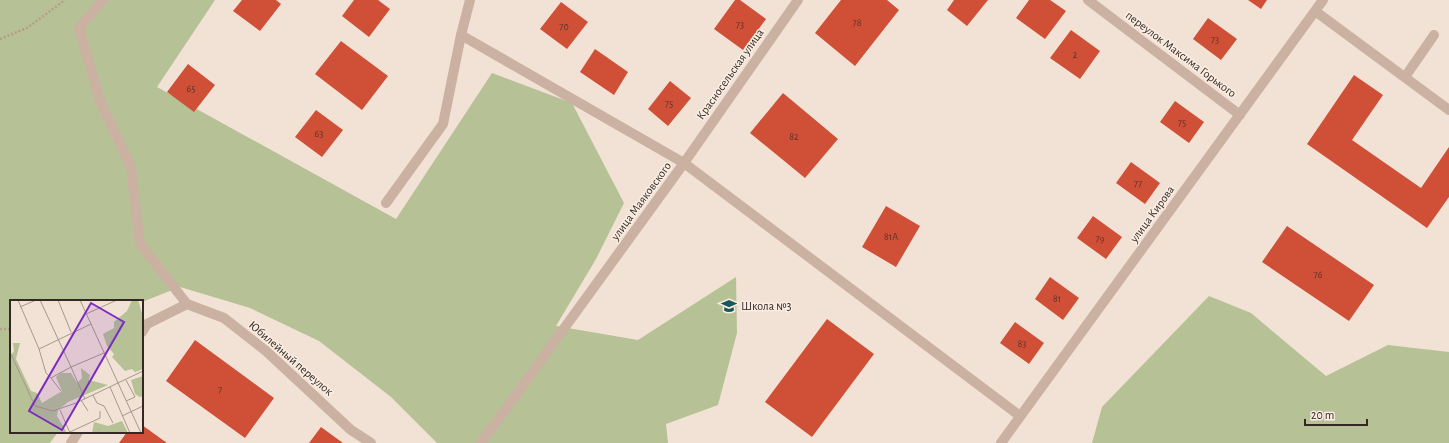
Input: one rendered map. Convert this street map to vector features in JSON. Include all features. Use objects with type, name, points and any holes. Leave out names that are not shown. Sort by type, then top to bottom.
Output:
[{"type":"street","points":[[103,0],[79,28],[100,101],[131,167],[140,244],[187,304],[148,324],[143,331]]},
{"type":"street","points":[[386,203],[443,124],[461,35],[470,0]]},
{"type":"street","name":"Красносельская улица","points":[[684,163],[798,0]]},
{"type":"street","name":"переулок Максима Горького","points":[[1088,0],[1240,115]]},
{"type":"street","name":"улица Кирова","points":[[1001,443],[1323,0]]},
{"type":"street","points":[[1315,11],[1449,110]]},
{"type":"street","name":"улица Маяковского","points":[[461,35],[684,163],[481,443]]},
{"type":"street","points":[[1405,77],[1434,35]]},
{"type":"street","points":[[684,163],[1020,416]]},
{"type":"street","name":"Юбилейный переулок","points":[[187,304],[224,318],[266,351],[351,430],[371,443]]},
{"type":"street","points":[[71,443],[77,433]]},
{"type":"path","points":[[0,39],[26,28],[64,0]]},
{"type":"green space","points":[[0,0],[215,0],[157,87],[396,219],[492,73],[572,103],[624,203],[596,259],[556,326],[638,340],[736,277],[737,333],[718,405],[666,424],[668,443],[437,443],[391,397],[319,341],[250,308],[180,287],[143,302],[143,300],[10,300],[10,433],[57,433],[50,443],[0,443]]},
{"type":"green space","points":[[1209,296],[1251,313],[1326,376],[1388,345],[1449,352],[1449,443],[1092,443],[1102,407]]},
{"type":"building","points":[[242,0],[276,0],[281,4],[260,31],[233,11]]},
{"type":"building","points":[[354,0],[378,0],[390,9],[369,37],[342,16]]},
{"type":"building","points":[[735,0],[740,0],[766,19],[743,50],[714,29]]},
{"type":"building","points":[[841,0],[887,0],[899,10],[855,66],[815,33]]},
{"type":"building","points":[[954,0],[988,0],[967,26],[947,10]]},
{"type":"building","points":[[1029,0],[1050,0],[1066,11],[1045,39],[1016,18]]},
{"type":"building","points":[[1248,0],[1267,0],[1261,9]]},
{"type":"building","points":[[561,2],[588,22],[567,49],[540,29]]},
{"type":"building","points":[[1208,18],[1237,39],[1221,60],[1193,39]]},
{"type":"building","points":[[1071,30],[1100,51],[1080,79],[1050,58]]},
{"type":"building","points":[[341,41],[388,76],[362,110],[315,74]]},
{"type":"building","points":[[595,49],[628,72],[614,95],[580,72]]},
{"type":"building","points":[[188,64],[215,85],[194,112],[167,92]]},
{"type":"building","points":[[1354,75],[1383,95],[1352,140],[1421,188],[1449,147],[1449,197],[1427,228],[1307,144]]},
{"type":"building","points":[[670,81],[691,98],[668,126],[648,109]]},
{"type":"building","points":[[783,93],[838,139],[805,178],[750,133]]},
{"type":"building","points":[[1175,101],[1204,122],[1189,143],[1160,122]]},
{"type":"building","points":[[316,110],[343,130],[322,157],[295,137]]},
{"type":"building","points":[[1131,162],[1160,183],[1145,204],[1116,183]]},
{"type":"building","points":[[886,206],[920,226],[896,267],[862,247]]},
{"type":"building","points":[[1093,216],[1122,237],[1106,259],[1077,238]]},
{"type":"building","points":[[1287,226],[1374,285],[1349,321],[1262,262]]},
{"type":"building","points":[[1050,277],[1079,298],[1063,320],[1035,299]]},
{"type":"building","points":[[827,319],[874,354],[812,437],[765,402]]},
{"type":"building","points":[[1015,322],[1044,343],[1029,364],[1000,343]]},
{"type":"building","points":[[195,340],[274,398],[245,438],[166,381]]},
{"type":"building","points":[[143,426],[167,443],[119,443],[126,433],[143,433]]},
{"type":"building","points":[[321,427],[343,443],[309,443]]},
{"type":"place","name":"Школа №3","points":[[729,306]]}]
